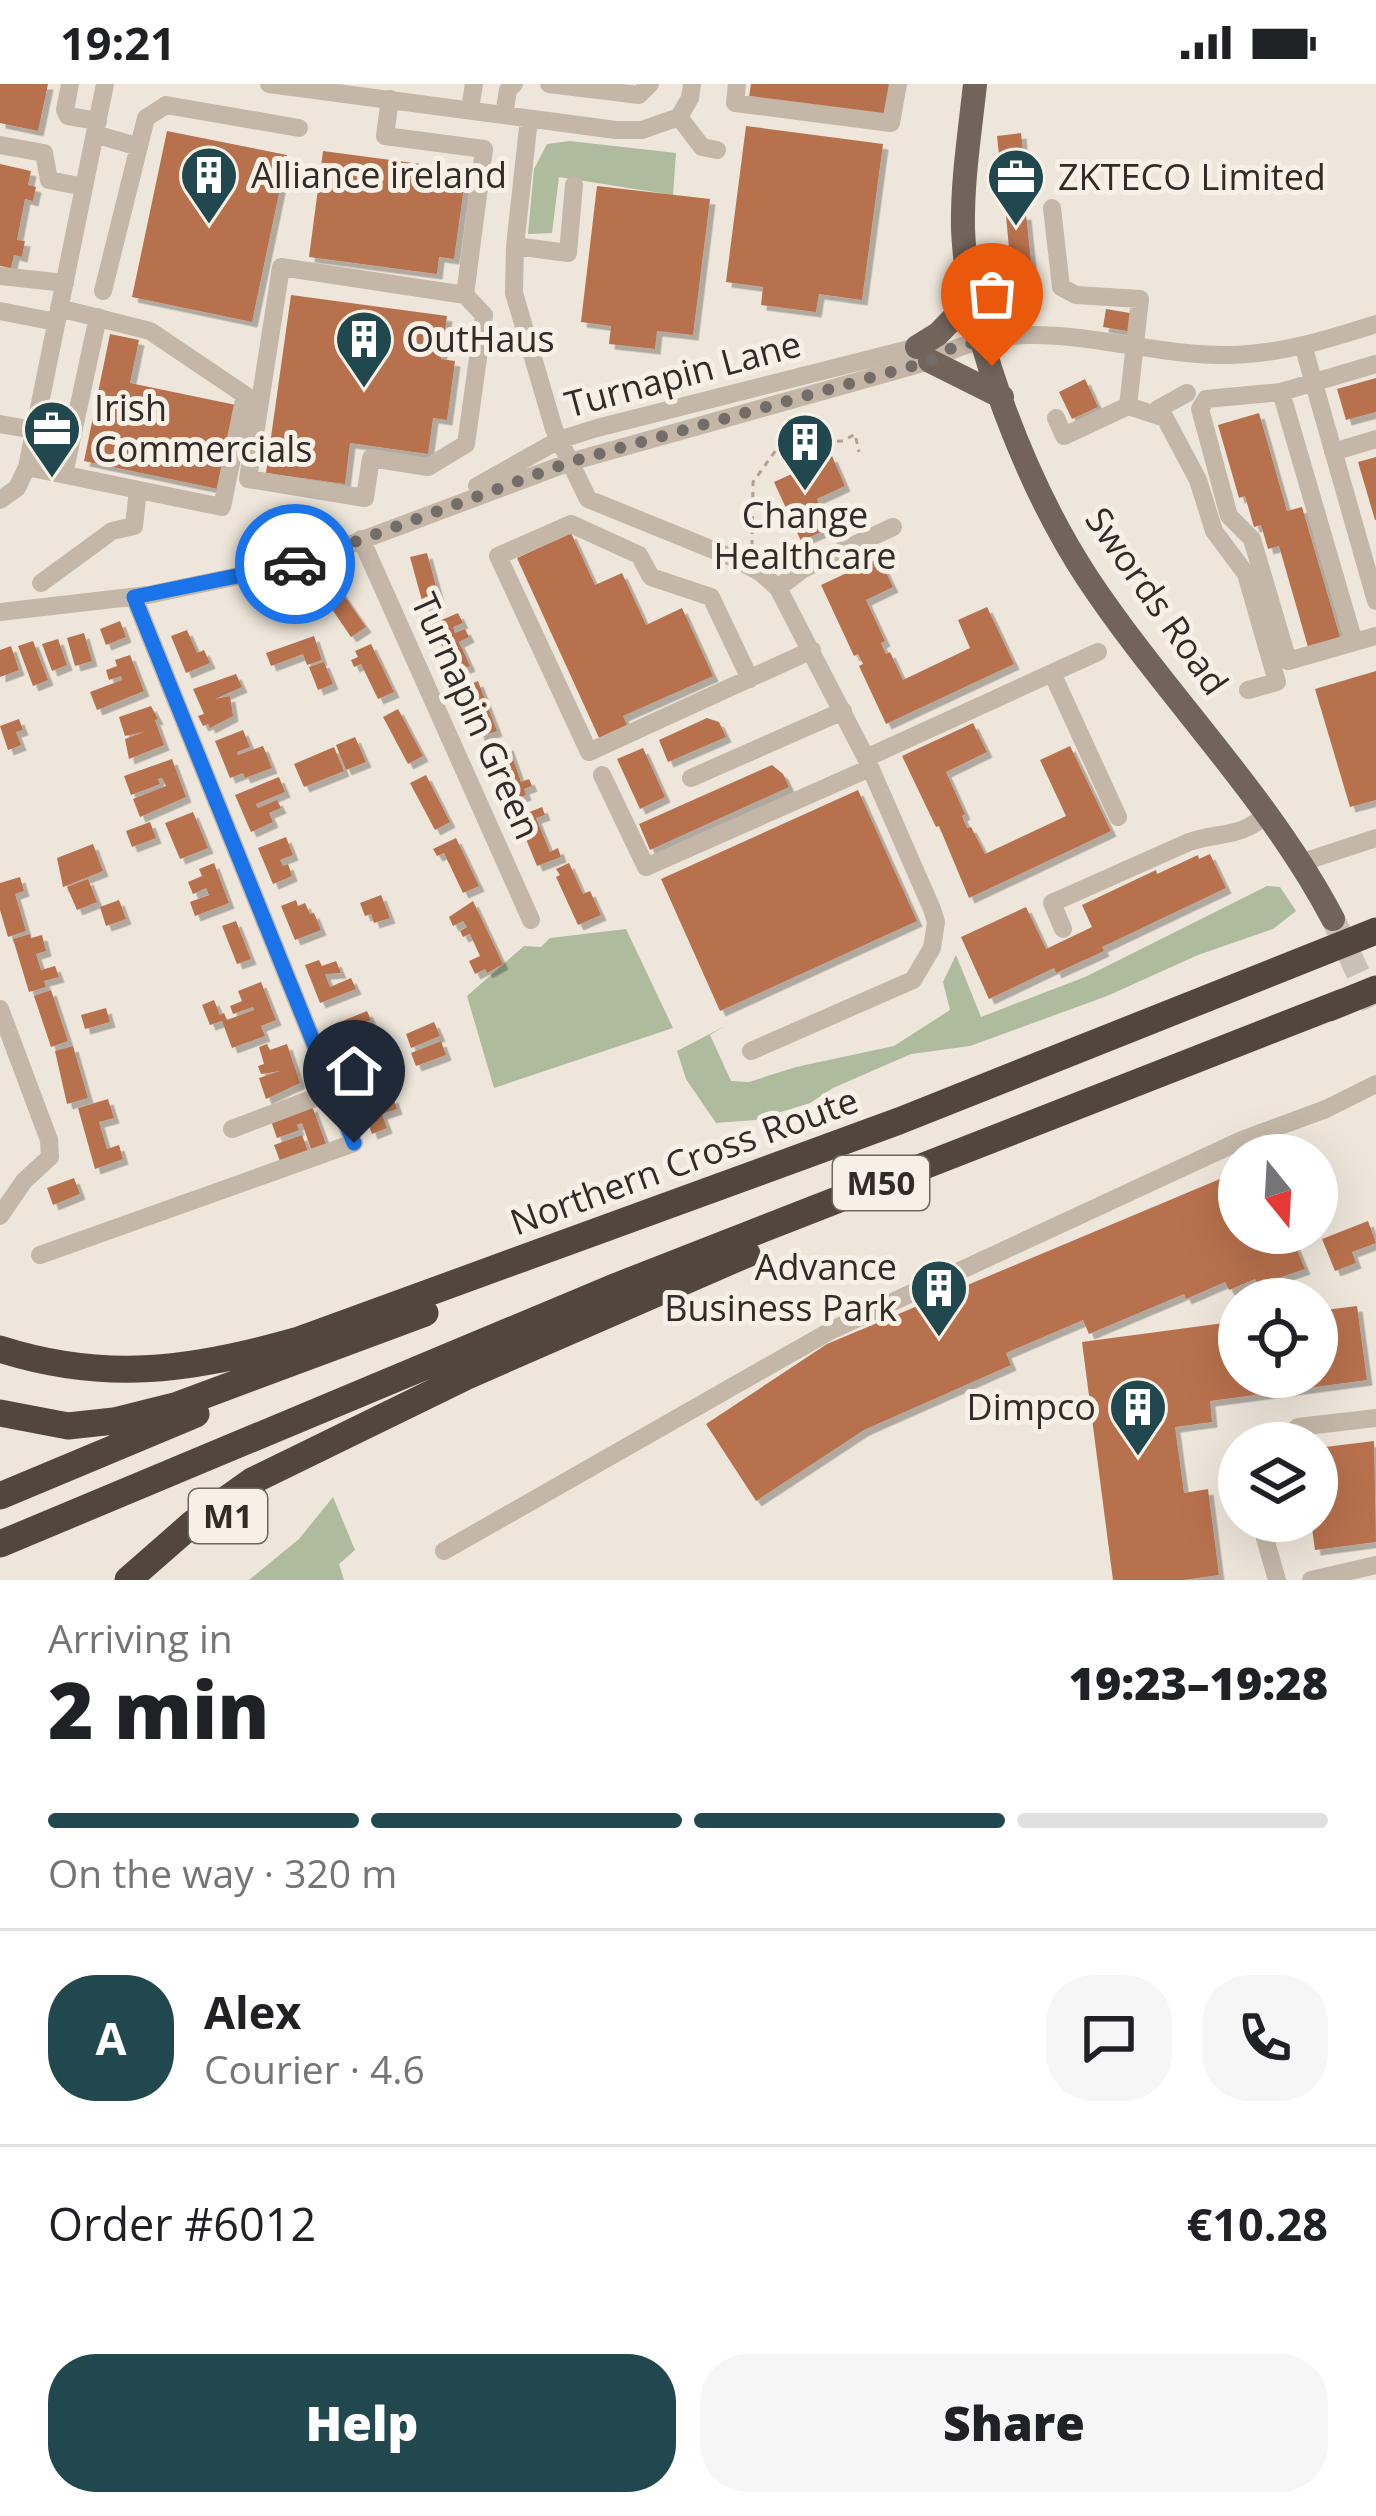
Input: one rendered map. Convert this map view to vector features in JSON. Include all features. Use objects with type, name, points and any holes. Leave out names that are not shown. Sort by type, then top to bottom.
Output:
[{"type":"highway","name":"Northern Cross Route","points":[[0,1349],[50,1365],[160,1370],[299,1340],[898,1120],[1376,931]]},
{"type":"highway","name":"M50","points":[[0,1544],[616,1286],[1376,989]]},
{"type":"highway","name":"M50","points":[[128,1580],[252,1481],[467,1376],[1343,1002]]},
{"type":"highway","name":"M50","points":[[0,1496],[188,1418],[336,1349],[898,1120]]},
{"type":"highway","points":[[0,1413],[68,1426],[114,1421],[178,1405],[336,1349]]},
{"type":"highway","name":"M1","points":[[153,1580],[203,1534],[307,1456]]},
{"type":"main road","name":"Swords Road","points":[[975,84],[963,231],[972,299],[1034,479],[1088,579],[1269,813],[1303,862],[1333,919]]},
{"type":"main road","points":[[972,299],[938,334],[933,352],[1002,397]]},
{"type":"street","points":[[70,84],[68,116],[139,147]]},
{"type":"street","points":[[0,500],[17,488],[27,467],[105,84]]},
{"type":"street","points":[[269,84],[642,130],[680,117],[692,84]]},
{"type":"street","points":[[470,110],[474,84]]},
{"type":"street","points":[[504,115],[508,90],[514,84]]},
{"type":"street","points":[[549,84],[639,95],[650,84]]},
{"type":"street","points":[[736,93],[891,123],[898,84]]},
{"type":"street","points":[[390,99],[385,136],[484,149],[465,295]]},
{"type":"street","points":[[103,291],[146,118],[154,109],[166,105],[298,128]]},
{"type":"street","points":[[680,117],[703,147],[717,150]]},
{"type":"street","points":[[529,119],[514,293],[560,440],[588,499],[746,565],[778,588],[868,763],[936,922],[928,959],[913,980],[751,1051]]},
{"type":"street","points":[[0,145],[44,153],[50,180],[84,187]]},
{"type":"street","points":[[515,246],[568,253],[574,185]]},
{"type":"street","points":[[1052,208],[1061,287],[1076,295],[1140,299],[1128,406]]},
{"type":"street","points":[[281,268],[465,295],[484,315],[466,444],[428,467],[371,458],[364,498],[248,478],[281,268]]},
{"type":"street","points":[[0,276],[109,269]]},
{"type":"street","points":[[0,311],[98,317],[150,331],[245,395],[222,507],[27,467]]},
{"type":"street","points":[[484,315],[518,311]]},
{"type":"street","points":[[64,474],[98,317]]},
{"type":"street","name":"Turnapin Lane","points":[[446,506],[560,440],[984,340],[1039,332],[1136,348],[1229,355],[1303,345],[1376,324]]},
{"type":"street","points":[[1303,345],[1368,545],[1376,601]]},
{"type":"street","name":"Turnapin Lane","points":[[0,613],[134,597],[301,562],[570,462],[933,352]]},
{"type":"street","points":[[1376,364],[1281,392],[1206,399],[1200,409],[1229,516],[1252,539],[1288,661],[1376,636]]},
{"type":"street","points":[[1281,392],[1354,642]]},
{"type":"street","points":[[1156,415],[1158,409],[1187,393]]},
{"type":"street","points":[[1056,418],[1064,436],[1128,406],[1165,418],[1198,480],[1214,531],[1246,574],[1277,682],[1248,690]]},
{"type":"street","points":[[0,424],[34,430]]},
{"type":"street","points":[[1334,452],[1376,440]]},
{"type":"street","points":[[41,583],[112,531],[134,526],[138,490]]},
{"type":"street","points":[[750,679],[711,597],[651,577],[639,555],[571,524],[498,556],[589,752],[750,679],[812,650]]},
{"type":"street","points":[[639,555],[649,524]]},
{"type":"street","points":[[778,588],[802,569],[893,526]]},
{"type":"street","name":"Turnapin Green","points":[[361,539],[531,920]]},
{"type":"street","points":[[40,1255],[354,1143],[134,597]]},
{"type":"street","points":[[602,775],[646,867],[1098,652]]},
{"type":"street","points":[[1052,673],[1118,817]]},
{"type":"street","points":[[692,778],[843,711]]},
{"type":"street","points":[[1063,929],[1052,903],[1189,842],[1240,834],[1269,813]]},
{"type":"street","points":[[1303,862],[1376,838]]},
{"type":"street","points":[[0,1009],[50,1140],[50,1157],[0,1216]]},
{"type":"street","points":[[445,1551],[832,1330],[1242,1140],[1326,1109],[1376,1084]]},
{"type":"street","points":[[232,1129],[333,1091]]},
{"type":"street","points":[[1337,1422],[1376,1418]]},
{"type":"street","points":[[1266,1542],[1277,1580]]},
{"type":"street","points":[[1311,1580],[1376,1565]]},
{"type":"path","points":[[746,565],[754,539],[753,482],[781,443],[842,441],[855,434],[860,452]]},
{"type":"green space","points":[[570,141],[676,153],[673,195],[559,177],[552,233],[528,234],[534,169],[547,144]]},
{"type":"green space","points":[[1267,886],[1280,887],[1296,911],[1273,929],[970,1046],[911,1054],[810,1103],[755,1120],[716,1123],[686,1079],[677,1051],[725,1026],[710,1035],[731,1081],[749,1082],[894,1046],[950,1010],[943,982],[956,955],[981,1017],[1085,977]]},
{"type":"green space","points":[[626,929],[673,1028],[494,1088],[467,996],[524,946],[541,947],[550,938]]},
{"type":"green space","points":[[333,1497],[355,1550],[339,1564],[344,1580],[249,1580],[299,1539]]},
{"type":"building","points":[[0,84],[48,84],[38,131],[0,123]]},
{"type":"building","points":[[751,84],[891,84],[886,116],[749,97]]},
{"type":"building","points":[[746,126],[883,144],[862,300],[819,294],[816,312],[761,305],[763,287],[726,282]]},
{"type":"building","name":"Alliance ireland","points":[[167,131],[287,155],[252,322],[132,297]]},
{"type":"building","points":[[1021,133],[1028,199],[1004,202],[997,136]]},
{"type":"building","points":[[323,151],[451,168],[449,185],[464,187],[454,259],[439,257],[437,274],[309,257]]},
{"type":"building","points":[[0,164],[31,171],[28,185],[36,187],[33,201],[25,199],[17,240],[25,241],[22,257],[14,255],[11,268],[0,266]]},
{"type":"building","points":[[597,186],[710,199],[693,335],[657,331],[655,349],[609,344],[611,326],[581,322]]},
{"type":"building","points":[[1026,214],[1035,300],[1008,303],[1003,249],[1009,248],[1006,216]]},
{"type":"building","name":"OutHaus","points":[[291,295],[447,316],[441,359],[455,361],[447,420],[433,418],[428,454],[350,443],[345,484],[266,473]]},
{"type":"building","points":[[1106,309],[1136,314],[1133,332],[1103,327]]},
{"type":"building","points":[[110,334],[139,340],[130,383],[236,405],[218,489],[84,461]]},
{"type":"building","points":[[1376,378],[1376,412],[1346,420],[1337,389]]},
{"type":"building","points":[[1085,379],[1098,407],[1072,419],[1059,392]]},
{"type":"building","points":[[1259,413],[1287,511],[1302,507],[1340,637],[1308,647],[1279,546],[1268,549],[1261,525],[1254,527],[1245,496],[1239,498],[1218,425]]},
{"type":"building","name":"Change Healthcare","points":[[832,456],[845,486],[817,499],[830,528],[801,541],[774,482]]},
{"type":"building","points":[[1376,457],[1376,520],[1375,520],[1358,462]]},
{"type":"building","points":[[571,533],[595,585],[622,573],[646,625],[682,608],[713,676],[623,716],[628,727],[600,740],[517,558]]},
{"type":"building","points":[[427,553],[441,604],[424,608],[410,557]]},
{"type":"building","points":[[879,558],[893,587],[866,600],[886,654],[890,652],[903,680],[970,648],[958,620],[987,607],[1014,664],[886,724],[859,666],[863,664],[858,654],[854,656],[821,585]]},
{"type":"building","points":[[332,578],[366,627],[351,637],[327,602],[321,606],[311,592]]},
{"type":"building","points":[[458,613],[463,623],[453,627],[455,633],[465,629],[469,637],[459,642],[470,666],[454,673],[432,624]]},
{"type":"building","points":[[120,621],[126,637],[106,645],[100,629]]},
{"type":"building","points":[[187,630],[197,653],[204,650],[210,663],[186,673],[171,636]]},
{"type":"building","points":[[84,633],[92,661],[75,666],[67,638]]},
{"type":"building","points":[[314,636],[322,660],[307,665],[303,654],[271,666],[266,653]]},
{"type":"building","points":[[58,639],[67,665],[52,671],[42,644]]},
{"type":"building","points":[[33,641],[48,680],[33,686],[18,646]]},
{"type":"building","points":[[371,644],[394,692],[378,699],[361,664],[354,667],[351,660],[358,657],[355,651]]},
{"type":"building","points":[[11,646],[19,670],[0,677],[0,650]]},
{"type":"building","points":[[130,655],[144,691],[97,710],[90,692],[122,680],[121,676],[109,680],[106,670],[117,666],[115,660]]},
{"type":"building","points":[[324,662],[333,684],[318,690],[309,667]]},
{"type":"building","points":[[1376,671],[1376,800],[1350,807],[1315,689]]},
{"type":"building","points":[[236,674],[242,687],[215,699],[230,696],[233,716],[210,728],[203,726],[198,716],[204,714],[193,689]]},
{"type":"building","points":[[478,681],[497,731],[480,737],[462,687]]},
{"type":"building","points":[[151,706],[164,745],[129,759],[125,739],[144,732],[125,736],[119,717]]},
{"type":"building","points":[[398,709],[423,756],[408,764],[383,717]]},
{"type":"building","points":[[707,718],[719,722],[726,737],[668,762],[659,740]]},
{"type":"building","points":[[19,719],[23,730],[16,732],[21,745],[8,750],[0,726]]},
{"type":"building","points":[[973,723],[987,752],[946,772],[967,828],[971,827],[985,854],[1066,816],[1040,760],[1070,746],[1111,831],[969,898],[902,756]]},
{"type":"building","points":[[243,730],[250,747],[238,755],[263,746],[272,768],[230,778],[215,741]]},
{"type":"building","points":[[355,737],[366,762],[346,770],[336,745]]},
{"type":"building","points":[[508,745],[521,782],[529,779],[532,786],[524,789],[526,795],[510,801],[492,751]]},
{"type":"building","points":[[334,747],[344,771],[304,787],[294,764]]},
{"type":"building","points":[[643,748],[665,797],[640,809],[617,759]]},
{"type":"building","points":[[172,759],[186,797],[140,817],[133,799],[166,786],[158,779],[160,784],[131,795],[124,776]]},
{"type":"building","points":[[772,765],[789,787],[650,850],[639,824]]},
{"type":"building","points":[[426,775],[450,822],[435,830],[410,783]]},
{"type":"building","points":[[279,777],[285,792],[256,804],[258,808],[277,800],[281,808],[269,813],[273,822],[251,832],[235,795]]},
{"type":"building","points":[[858,790],[917,921],[720,1011],[661,879]]},
{"type":"building","points":[[542,807],[545,815],[536,818],[550,852],[558,848],[561,857],[537,866],[517,817]]},
{"type":"building","points":[[193,812],[208,848],[180,859],[165,823]]},
{"type":"building","points":[[150,822],[156,838],[132,847],[126,831]]},
{"type":"building","points":[[286,837],[293,855],[280,860],[283,866],[288,864],[292,876],[273,884],[258,848]]},
{"type":"building","points":[[456,838],[479,886],[463,893],[444,853],[437,856],[433,849]]},
{"type":"building","points":[[93,844],[103,871],[63,887],[57,858]]},
{"type":"building","points":[[1210,854],[1226,888],[1102,947],[1104,951],[989,999],[961,937],[1026,907],[1046,949],[1092,927],[1082,905],[1156,870],[1157,874]]},
{"type":"building","points":[[214,863],[229,903],[195,916],[190,902],[209,895],[206,888],[193,894],[188,882],[202,876],[199,869]]},
{"type":"building","points":[[569,863],[583,894],[590,891],[601,915],[578,925],[556,877],[560,875],[556,869]]},
{"type":"building","points":[[20,877],[24,891],[15,894],[26,931],[8,937],[0,910],[0,883]]},
{"type":"building","points":[[88,879],[97,902],[77,910],[67,887]]},
{"type":"building","points":[[381,895],[390,918],[374,923],[360,903]]},
{"type":"building","points":[[119,900],[126,919],[106,926],[100,907]]},
{"type":"building","points":[[296,900],[298,906],[305,903],[310,914],[314,913],[321,930],[295,940],[281,906]]},
{"type":"building","points":[[473,901],[503,964],[487,973],[485,969],[475,974],[469,961],[480,956],[470,934],[463,937],[460,931],[467,927],[463,921],[453,926],[449,917]]},
{"type":"building","points":[[236,921],[251,959],[237,964],[222,926]]},
{"type":"building","points":[[30,934],[31,938],[42,935],[46,951],[36,954],[41,970],[55,966],[59,977],[29,992],[13,939]]},
{"type":"building","points":[[319,960],[322,966],[336,961],[341,973],[325,974],[330,987],[351,978],[356,989],[320,1003],[305,965]]},
{"type":"building","points":[[261,982],[276,1020],[261,1026],[265,1036],[232,1048],[222,1021],[210,1025],[202,1005],[214,1000],[227,1020],[254,1010],[233,1014],[230,1006],[242,1001],[238,991]]},
{"type":"building","points":[[51,990],[68,1041],[51,1047],[34,996]]},
{"type":"building","points":[[106,1008],[110,1022],[85,1029],[81,1015]]},
{"type":"building","points":[[367,1011],[371,1020],[361,1024],[364,1032],[349,1038],[352,1047],[365,1042],[370,1055],[344,1065],[330,1026]]},
{"type":"building","points":[[434,1022],[440,1036],[411,1048],[406,1034]]},
{"type":"building","points":[[441,1041],[446,1055],[416,1066],[411,1053]]},
{"type":"building","points":[[267,1044],[270,1050],[287,1044],[300,1083],[266,1099],[259,1078],[280,1071],[261,1074],[258,1066],[264,1064],[259,1047]]},
{"type":"building","points":[[73,1046],[88,1098],[67,1104],[55,1051]]},
{"type":"building","points":[[371,1083],[373,1088],[388,1083],[391,1092],[376,1097],[378,1102],[393,1097],[397,1109],[382,1114],[387,1128],[372,1134],[356,1088]]},
{"type":"building","points":[[108,1099],[114,1118],[99,1122],[107,1149],[119,1145],[123,1159],[95,1169],[78,1108]]},
{"type":"building","points":[[312,1106],[326,1144],[311,1149],[302,1123],[297,1125],[299,1130],[277,1138],[271,1121]]},
{"type":"building","points":[[302,1135],[308,1151],[280,1161],[274,1145]]},
{"type":"building","points":[[74,1178],[80,1194],[53,1205],[47,1188]]},
{"type":"building","name":"Advance Business Park","points":[[1218,1180],[1218,1254],[1299,1254],[1305,1269],[1279,1278],[1218,1278],[1218,1285],[1186,1299],[1184,1294],[1089,1334],[1083,1320],[1006,1353],[1011,1365],[864,1430],[756,1501],[706,1424],[827,1344]]},
{"type":"building","points":[[1368,1221],[1376,1243],[1352,1252],[1356,1263],[1335,1271],[1328,1254],[1338,1254],[1338,1233]]},
{"type":"building","name":"Dimpco","points":[[1357,1306],[1367,1380],[1338,1384],[1338,1308]]},
{"type":"building","name":"Dimpco","points":[[1218,1324],[1218,1398],[1232,1398],[1210,1401],[1212,1422],[1175,1427],[1184,1493],[1208,1489],[1219,1575],[1113,1580],[1082,1342]]},
{"type":"building","points":[[1374,1441],[1376,1542],[1315,1550],[1314,1542],[1338,1542],[1338,1445]]},
{"type":"tunnel","points":[[1333,919],[1376,1012]]},
{"type":"way so far","points":[[295,564],[570,462],[930,361],[955,347],[984,340],[992,366]]},
{"type":"place","name":"Alliance ireland","points":[[209,226]]},
{"type":"place","name":"ZKTECO Limited","points":[[1016,228]]},
{"type":"place","name":"OutHaus","points":[[364,390]]},
{"type":"place","name":"Irish Commercials","points":[[52,480]]},
{"type":"place","name":"Change Healthcare","points":[[805,493]]},
{"type":"place","name":"Advance Business Park","points":[[939,1339]]},
{"type":"place","name":"Dimpco","points":[[1138,1458]]},
{"type":"route","points":[[295,564],[134,597],[354,1143]]}]
